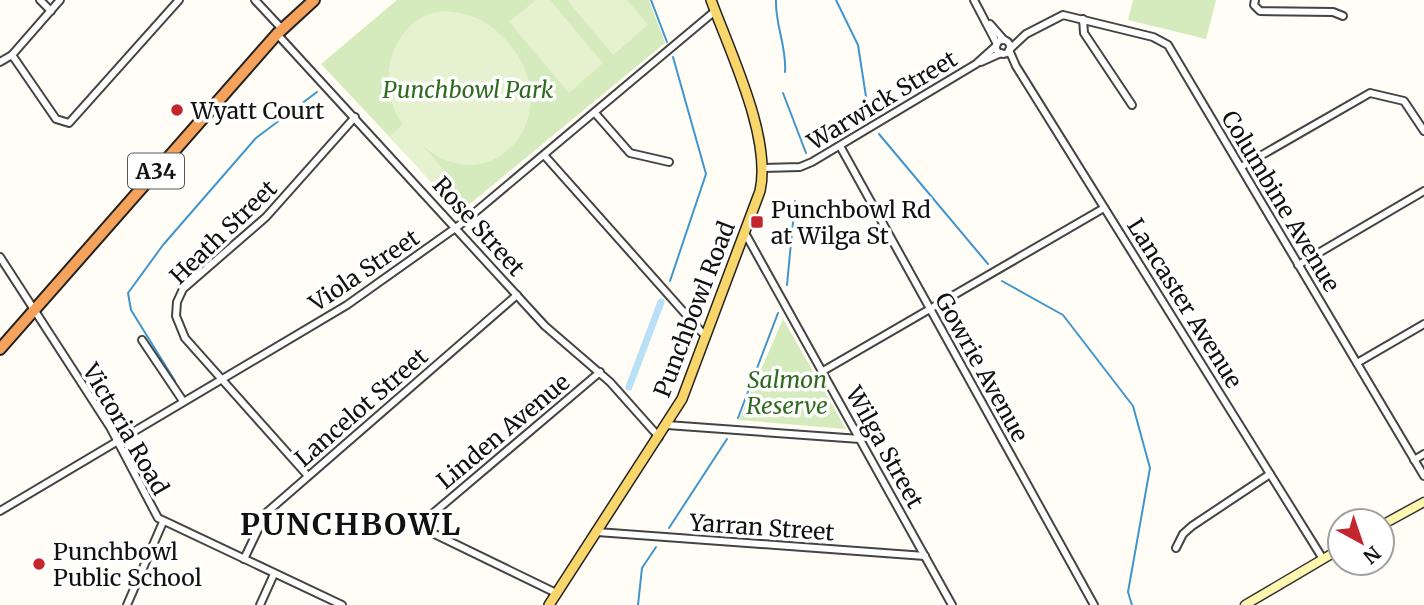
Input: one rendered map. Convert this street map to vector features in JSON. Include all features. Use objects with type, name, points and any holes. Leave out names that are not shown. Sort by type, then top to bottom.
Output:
[{"type":"highway","name":"A34","points":[[0,349],[280,31],[314,0]]},
{"type":"main road","name":"Punchbowl Road","points":[[549,605],[682,399],[760,191],[763,167],[760,135],[711,0]]},
{"type":"street","points":[[40,0],[51,11]]},
{"type":"street","points":[[0,62],[12,55],[60,0]]},
{"type":"street","points":[[12,55],[57,119],[69,123],[180,0]]},
{"type":"street","name":"Rose Street","points":[[255,0],[355,117],[517,295],[557,337],[600,372],[659,437]]},
{"type":"street","points":[[974,0],[988,22],[1005,40],[1006,51]]},
{"type":"street","points":[[1255,0],[1254,5],[1260,11],[1334,12],[1343,16]]},
{"type":"street","name":"Viola Street","points":[[0,511],[347,305],[457,228],[715,11]]},
{"type":"street","name":"Warwick Street","points":[[976,64],[996,45],[1026,34],[1063,15]]},
{"type":"street","name":"Columbine Avenue","points":[[1063,15],[1158,38],[1168,45],[1422,473],[1424,483]]},
{"type":"street","points":[[1083,19],[1084,33],[1132,105]]},
{"type":"street","points":[[988,22],[996,45],[1006,51]]},
{"type":"street","name":"Warwick Street","points":[[763,167],[804,166],[976,64],[1006,51],[1026,34]]},
{"type":"street","name":"Lancaster Avenue","points":[[1006,51],[1323,559]]},
{"type":"street","points":[[1241,167],[1370,93],[1404,101],[1424,131]]},
{"type":"street","points":[[595,113],[630,153],[669,162]]},
{"type":"street","name":"Heath Street","points":[[308,476],[178,328],[176,309],[180,295],[266,217],[355,117]]},
{"type":"street","name":"Gowrie Avenue","points":[[840,146],[1094,605]]},
{"type":"street","points":[[544,155],[706,337]]},
{"type":"street","points":[[1298,265],[1424,191]]},
{"type":"street","points":[[823,371],[1104,208]]},
{"type":"street","name":"Wilga Street","points":[[745,233],[952,605]]},
{"type":"street","name":"Victoria Road","points":[[0,257],[117,441],[153,511],[163,522],[342,605]]},
{"type":"street","name":"Lancelot Street","points":[[244,559],[266,513],[517,295]]},
{"type":"street","points":[[1357,363],[1424,324]]},
{"type":"street","points":[[142,340],[183,401]]},
{"type":"street","name":"Linden Avenue","points":[[556,593],[418,526],[600,372]]},
{"type":"street","points":[[667,425],[860,439]]},
{"type":"street","points":[[1414,460],[1424,454]]},
{"type":"street","points":[[1175,548],[1183,534],[1192,526],[1270,474]]},
{"type":"street","points":[[1409,509],[1424,494]]},
{"type":"street","points":[[1396,516],[1424,502]]},
{"type":"street","points":[[127,605],[163,522]]},
{"type":"street","name":"Yarran Street","points":[[597,532],[925,556]]},
{"type":"street","points":[[1245,605],[1326,557]]},
{"type":"street","points":[[260,605],[274,574]]},
{"type":"green space","name":"Punchbowl Park","points":[[397,0],[649,0],[665,43],[460,212],[321,64]]},
{"type":"green space","points":[[536,0],[550,0],[603,63],[569,93],[509,22]]},
{"type":"green space","points":[[567,0],[627,0],[648,25],[613,55]]},
{"type":"green space","points":[[1133,0],[1216,0],[1206,39],[1128,20]]},
{"type":"green space","points":[[443,11],[477,18],[498,32],[524,67],[531,95],[527,121],[515,142],[497,158],[474,165],[448,161],[422,145],[449,176],[436,188],[390,136],[403,124],[389,91],[389,73],[392,56],[400,39],[411,26],[425,16]]},
{"type":"green space","name":"Salmon Reserve","points":[[783,319],[846,429],[739,420]]},
{"type":"waterway","points":[[651,0],[667,42]]},
{"type":"waterway","points":[[776,0],[785,72]]},
{"type":"waterway","points":[[836,0],[858,45],[869,116]]},
{"type":"waterway","points":[[670,281],[706,174],[673,57]]},
{"type":"waterway","points":[[175,381],[131,310],[128,293],[163,245],[256,138],[317,92]]},
{"type":"waterway","points":[[783,93],[806,153]]},
{"type":"waterway","points":[[879,134],[988,264]]},
{"type":"waterway","points":[[787,285],[795,201]]},
{"type":"waterway","points":[[1002,281],[1063,315],[1133,406],[1150,468],[1128,592],[1132,605]]},
{"type":"waterway","points":[[629,387],[661,302]]},
{"type":"waterway","points":[[738,418],[778,313]]},
{"type":"waterway","points":[[669,528],[727,439]]},
{"type":"waterway","points":[[638,605],[642,568],[656,547]]},
{"type":"place","name":"Wyatt Court","points":[[177,110]]},
{"type":"place","name":"Punchbowl Rd at Wilga St","points":[[757,222]]},
{"type":"place","name":"Punchbowl Public School","points":[[39,564]]},
{"type":"district","name":"PUNCHBOWL","points":[[351,524]]}]
